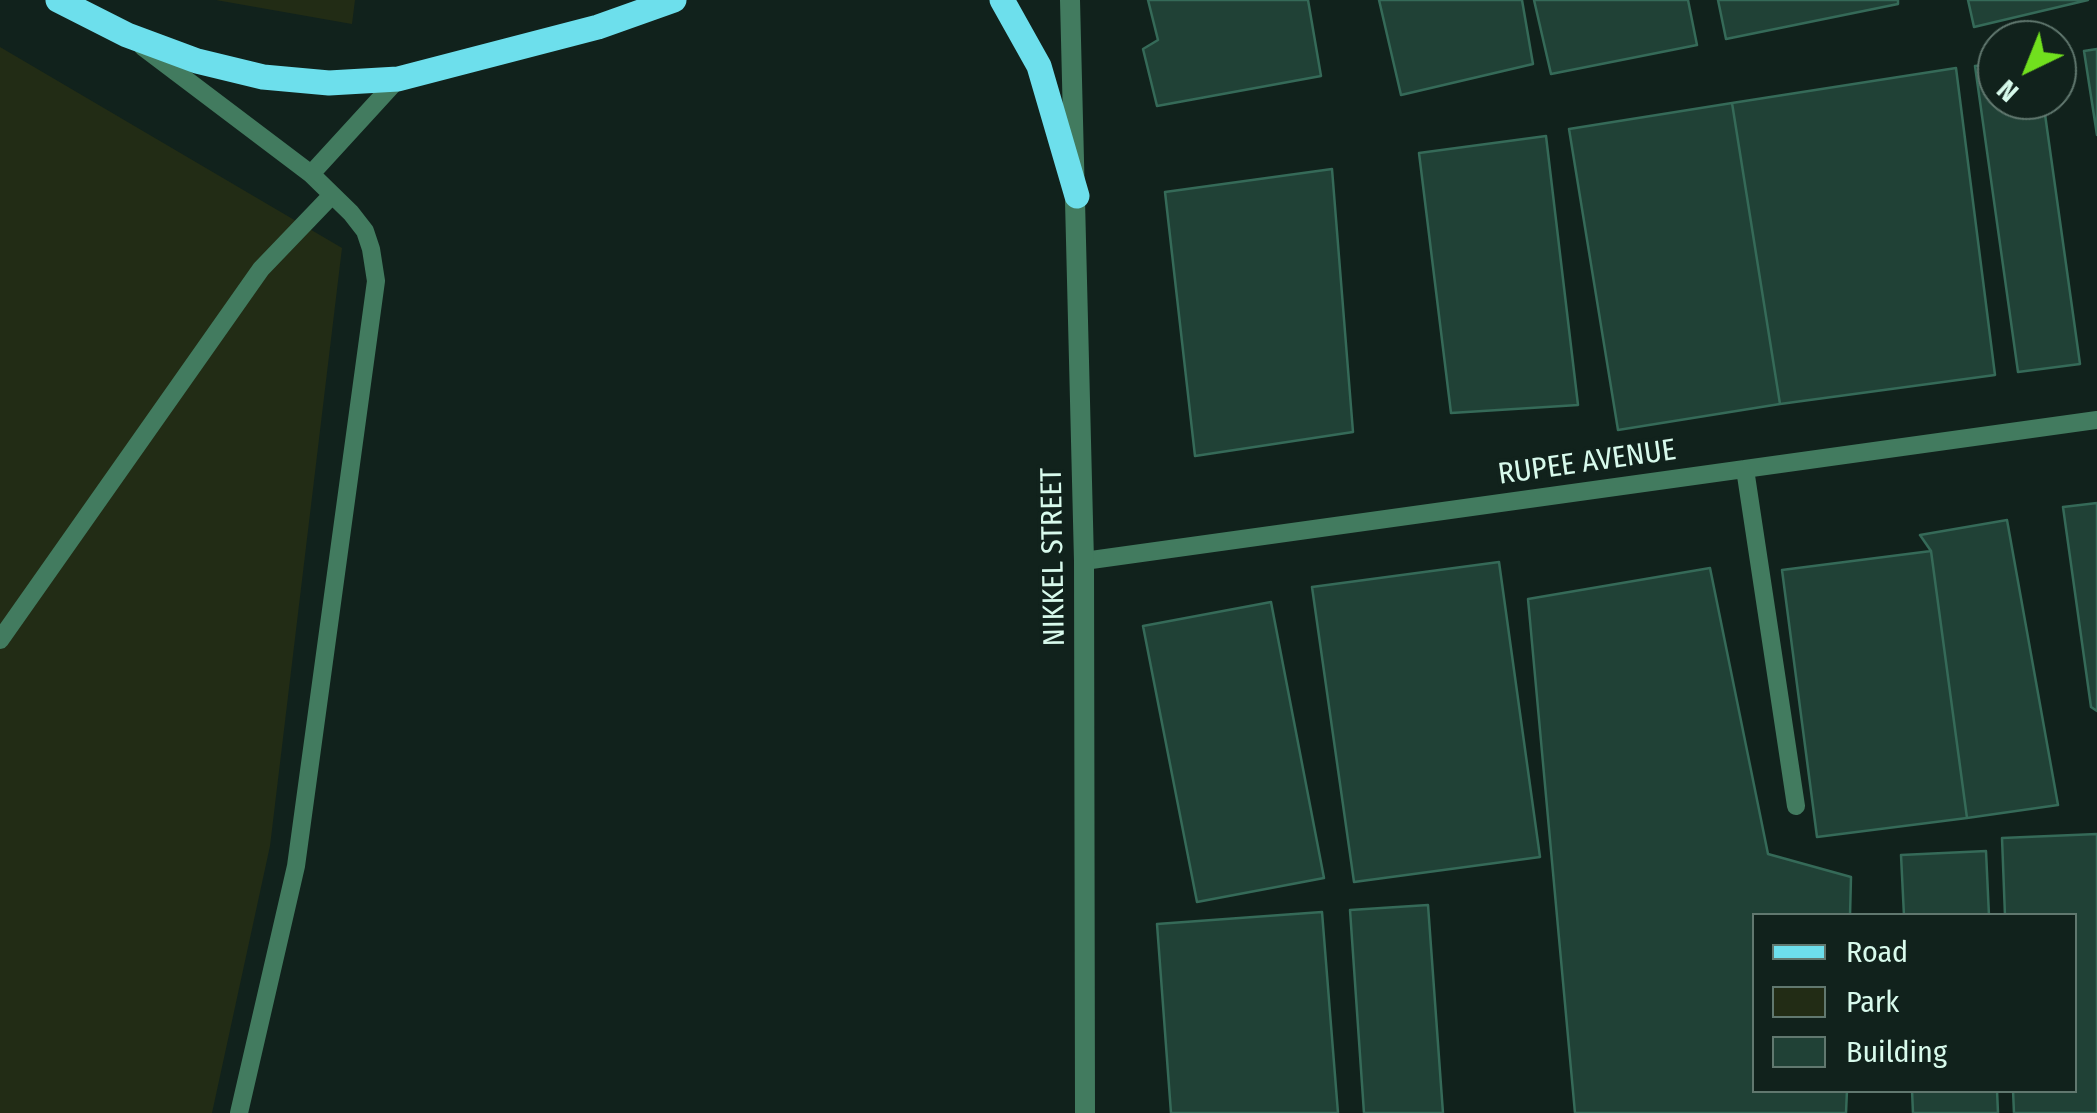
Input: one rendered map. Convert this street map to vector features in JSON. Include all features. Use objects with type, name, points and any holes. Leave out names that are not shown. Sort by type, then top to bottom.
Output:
[{"type":"main road","points":[[58,0],[127,35],[197,61],[262,77],[329,83],[398,79],[598,27],[674,0]]},
{"type":"main road","points":[[1002,0],[1039,66],[1077,196]]},
{"type":"street","name":"NIKKEL STREET","points":[[1070,0],[1084,561],[1085,1113]]},
{"type":"lane","points":[[127,35],[311,174],[365,231],[376,280],[296,866],[239,1113]]},
{"type":"lane","points":[[311,174],[398,79]]},
{"type":"lane","points":[[0,640],[261,269],[332,195]]},
{"type":"lane","name":"RUPEE AVENUE","points":[[1084,561],[2097,420]]},
{"type":"lane","points":[[1745,469],[1796,806]]},
{"type":"green space","points":[[216,0],[355,0],[352,24]]},
{"type":"green space","points":[[0,47],[342,248],[270,846],[212,1113],[0,1113]]},
{"type":"building","points":[[1148,0],[1308,0],[1321,76],[1157,106],[1143,49],[1158,40]]},
{"type":"building","points":[[1379,0],[1522,0],[1533,64],[1401,95]]},
{"type":"building","points":[[1534,0],[1688,0],[1697,45],[1551,74]]},
{"type":"building","points":[[1718,0],[1898,0],[1898,4],[1726,39]]},
{"type":"building","points":[[1968,0],[2088,0],[2004,20],[1977,20],[1974,27]]},
{"type":"building","points":[[2097,49],[2097,135],[2084,51]]},
{"type":"building","points":[[1956,68],[1995,375],[1780,404],[1732,103]]},
{"type":"building","points":[[1732,103],[1780,404],[1618,430],[1569,129]]},
{"type":"building","points":[[1983,120],[2046,120],[2080,364],[2018,372]]},
{"type":"building","points":[[1546,136],[1578,405],[1451,413],[1419,153]]},
{"type":"building","points":[[1332,169],[1353,432],[1195,456],[1165,192]]},
{"type":"building","points":[[2097,503],[2097,711],[2091,707],[2063,507]]},
{"type":"building","points":[[2007,520],[2058,805],[1967,818],[1931,551],[1920,535]]},
{"type":"building","points":[[1931,551],[1967,818],[1817,837],[1782,570]]},
{"type":"building","points":[[1499,562],[1540,857],[1354,882],[1312,587]]},
{"type":"building","points":[[1710,568],[1768,854],[1851,877],[1850,913],[1752,913],[1752,1093],[1847,1093],[1846,1113],[1575,1113],[1528,599]]},
{"type":"building","points":[[1271,602],[1324,878],[1197,902],[1143,626]]},
{"type":"building","points":[[2097,834],[2097,1113],[2014,1113],[2013,1093],[2077,1093],[2077,913],[2005,913],[2002,838]]},
{"type":"building","points":[[1986,851],[1989,913],[1904,913],[1901,855]]},
{"type":"building","points":[[1428,905],[1443,1113],[1364,1113],[1350,910]]},
{"type":"building","points":[[1322,912],[1338,1113],[1171,1113],[1157,924]]},
{"type":"building","points":[[1912,1093],[1997,1093],[1998,1113],[1913,1113]]}]
